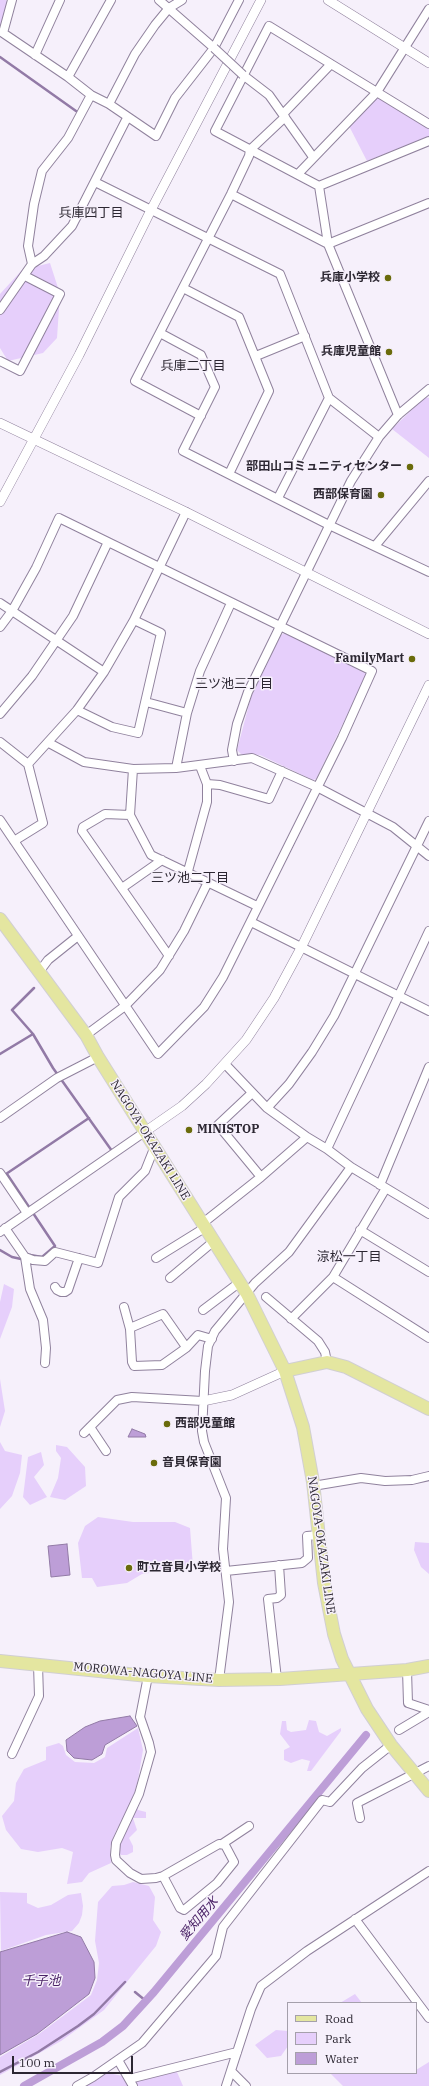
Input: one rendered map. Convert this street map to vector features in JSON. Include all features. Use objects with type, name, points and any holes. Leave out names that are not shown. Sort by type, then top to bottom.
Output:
[{"type":"main road","name":"NAGOYA-OKAZAKI LINE","points":[[0,919],[86,1035],[98,1057],[240,1282],[285,1371],[303,1427],[313,1486],[324,1584],[334,1634],[342,1659],[367,1709],[391,1745],[429,1791]]},
{"type":"main road","points":[[285,1371],[327,1362],[346,1367],[429,1409]]},
{"type":"main road","name":"MOROWA-NAGOYA LINE","points":[[0,1661],[148,1676],[218,1680],[277,1679],[407,1670],[429,1666]]},
{"type":"street","points":[[12,0],[3,33],[68,77],[91,95],[109,104],[127,118],[156,136],[175,98],[214,48],[238,0]]},
{"type":"street","points":[[34,55],[60,0]]},
{"type":"street","points":[[68,77],[111,0]]},
{"type":"street","points":[[159,0],[268,96],[313,157]]},
{"type":"street","points":[[109,104],[135,54],[168,8],[182,0]]},
{"type":"street","points":[[0,502],[79,356],[151,210],[261,0]]},
{"type":"street","points":[[328,0],[429,63]]},
{"type":"street","points":[[298,174],[377,92],[404,48],[428,14]]},
{"type":"street","points":[[319,186],[215,131],[269,26],[429,124]]},
{"type":"street","points":[[200,416],[135,381],[249,156],[250,150],[284,116],[331,64]]},
{"type":"street","points":[[32,264],[28,246],[34,204],[42,171],[68,138],[91,95]]},
{"type":"street","points":[[0,310],[7,297],[32,264],[44,256],[72,226],[127,118]]},
{"type":"street","points":[[319,186],[429,140]]},
{"type":"street","points":[[95,182],[280,274],[329,398],[379,436]]},
{"type":"street","points":[[319,186],[328,244],[398,415]]},
{"type":"street","points":[[230,194],[328,244],[429,203]]},
{"type":"street","points":[[0,361],[20,371],[60,294],[24,276]]},
{"type":"street","points":[[183,288],[238,317],[256,356],[269,391],[229,474]]},
{"type":"street","points":[[160,333],[201,354],[215,387],[183,451],[329,525],[429,572]]},
{"type":"street","points":[[256,356],[305,336]]},
{"type":"street","points":[[234,761],[232,750],[237,724],[248,692],[351,481],[379,436],[398,415],[429,389]]},
{"type":"street","points":[[278,498],[329,398]]},
{"type":"street","points":[[0,423],[186,512],[429,634]]},
{"type":"street","points":[[375,546],[429,481]]},
{"type":"street","points":[[28,764],[49,743],[77,710],[104,672],[134,620],[186,512]]},
{"type":"street","points":[[0,627],[12,611],[36,568],[59,518],[372,671],[317,787],[223,977],[204,1006],[158,1054],[0,820]]},
{"type":"street","points":[[0,714],[32,676],[73,616],[108,542]]},
{"type":"street","points":[[0,603],[104,672]]},
{"type":"street","points":[[176,768],[187,713],[200,671],[231,603]]},
{"type":"street","points":[[77,710],[112,727],[138,733],[161,633],[134,620]]},
{"type":"street","points":[[155,1146],[145,1171],[119,1197],[98,1262],[55,1252],[45,1261],[33,1260],[25,1257],[3,1230],[182,1106],[225,1064],[246,1040],[267,1009],[301,948],[426,697],[429,685]]},
{"type":"street","points":[[146,702],[187,713]]},
{"type":"street","points":[[0,742],[28,764],[43,823],[14,841]]},
{"type":"street","points":[[49,743],[84,762],[133,769],[200,766],[252,758],[317,787],[393,827],[429,856]]},
{"type":"street","points":[[188,871],[207,802],[207,784],[200,766]]},
{"type":"street","points":[[133,769],[130,815],[150,854],[258,906]]},
{"type":"street","points":[[207,784],[220,785],[268,799],[282,771]]},
{"type":"street","points":[[130,815],[105,814],[82,827],[82,831],[169,956]]},
{"type":"street","points":[[266,1108],[289,1084],[312,1052],[334,1016],[353,973],[429,821]]},
{"type":"street","points":[[122,888],[162,860]]},
{"type":"street","points":[[86,1035],[125,1006],[152,979],[169,956],[208,882]]},
{"type":"street","points":[[251,922],[429,1012]]},
{"type":"street","points":[[327,1148],[397,996],[429,931]]},
{"type":"street","points":[[39,972],[48,960],[78,936]]},
{"type":"street","points":[[0,1118],[57,1078],[98,1057]]},
{"type":"street","points":[[225,1064],[266,1108],[307,1137],[327,1148],[351,1167],[429,1214]]},
{"type":"street","points":[[291,1319],[333,1277],[360,1230],[383,1187],[429,1067]]},
{"type":"street","points":[[252,1093],[218,1125],[262,1177]]},
{"type":"street","points":[[156,1258],[204,1225],[307,1137]]},
{"type":"street","points":[[218,1680],[229,1602],[223,1548],[226,1498],[204,1442],[202,1431],[208,1346],[215,1331],[255,1283],[289,1252],[308,1229],[351,1167]]},
{"type":"street","points":[[0,1174],[27,1213]]},
{"type":"street","points":[[360,1230],[429,1272]]},
{"type":"street","points":[[170,1278],[214,1241]]},
{"type":"street","points":[[25,1257],[30,1289],[43,1320],[46,1348],[45,1363]]},
{"type":"street","points":[[55,1287],[57,1290],[65,1292],[70,1285],[79,1258]]},
{"type":"street","points":[[333,1277],[429,1337]]},
{"type":"street","points":[[203,1310],[240,1282]]},
{"type":"street","points":[[266,1297],[318,1341],[325,1352],[327,1362]]},
{"type":"street","points":[[124,1307],[130,1328],[132,1362],[134,1366],[162,1365],[186,1347],[198,1335],[212,1339]]},
{"type":"street","points":[[130,1328],[163,1314],[186,1347]]},
{"type":"street","points":[[84,1433],[117,1400],[132,1397],[203,1401],[232,1395],[285,1371]]},
{"type":"street","points":[[90,1427],[106,1451]]},
{"type":"street","points":[[313,1486],[360,1478],[385,1481],[412,1480],[429,1476]]},
{"type":"street","points":[[226,1571],[302,1563],[308,1558],[307,1536],[318,1535]]},
{"type":"street","points":[[277,1679],[268,1599],[277,1598],[281,1595],[279,1565]]},
{"type":"street","points":[[12,1754],[39,1696],[38,1664]]},
{"type":"street","points":[[407,1670],[408,1703],[429,1711]]},
{"type":"street","points":[[148,1676],[140,1717],[149,1743],[150,1752],[146,1775],[132,1811],[116,1843],[115,1855],[119,1864],[130,1873],[141,1879],[163,1876],[219,1844],[222,1844],[249,1826]]},
{"type":"street","points":[[399,1730],[429,1711]]},
{"type":"street","points":[[77,2086],[142,2043],[216,1956],[223,1927],[322,1800],[330,1802],[362,1768],[391,1745]]},
{"type":"street","points":[[360,1818],[356,1803],[429,1766]]},
{"type":"street","points":[[163,1876],[180,1908],[184,1910],[217,1883],[233,1865],[234,1862],[225,1845],[222,1844]]},
{"type":"street","points":[[226,2086],[251,2009],[261,1986],[307,1951],[429,1872]]},
{"type":"street","points":[[355,1919],[429,2018]]},
{"type":"street","points":[[118,2060],[131,2082],[237,2052]]},
{"type":"street","points":[[231,2071],[246,2086]]},
{"type":"green space","points":[[0,0],[6,0],[7,2],[0,32]]},
{"type":"green space","points":[[381,98],[429,128],[429,137],[367,161],[349,126],[376,99]]},
{"type":"green space","points":[[50,263],[60,294],[57,338],[43,353],[8,361],[0,348],[0,294],[22,270]]},
{"type":"green space","points":[[425,397],[429,398],[429,458],[392,429]]},
{"type":"green space","points":[[285,633],[365,673],[366,676],[316,779],[313,780],[260,755],[241,754],[237,750],[251,697],[281,635]]},
{"type":"green space","points":[[4,1284],[14,1289],[12,1307],[0,1339],[0,1302]]},
{"type":"green space","points":[[0,1379],[5,1411],[0,1427]]},
{"type":"green space","points":[[0,1442],[5,1451],[22,1455],[20,1473],[12,1496],[0,1509]]},
{"type":"green space","points":[[56,1445],[67,1447],[85,1467],[86,1486],[65,1500],[50,1497],[58,1478],[61,1458],[56,1451]]},
{"type":"green space","points":[[41,1452],[44,1465],[34,1477],[47,1497],[30,1505],[23,1497],[28,1457]]},
{"type":"green space","points":[[98,1517],[133,1522],[175,1522],[190,1528],[193,1567],[142,1574],[127,1583],[97,1587],[92,1578],[82,1578],[78,1543],[85,1526]]},
{"type":"green space","points":[[415,1542],[429,1543],[429,1574],[421,1567],[414,1550]]},
{"type":"green space","points":[[309,1720],[316,1721],[319,1732],[327,1736],[341,1728],[341,1731],[311,1771],[307,1771],[310,1761],[302,1759],[291,1763],[284,1760],[284,1750],[290,1747],[280,1734],[282,1721],[286,1721],[287,1730],[291,1732],[306,1730]]},
{"type":"green space","points":[[138,1728],[143,1750],[138,1780],[129,1811],[116,1831],[110,1847],[111,1863],[89,1873],[82,1882],[67,1884],[73,1852],[62,1848],[38,1852],[21,1849],[6,1830],[2,1816],[14,1801],[16,1783],[24,1769],[46,1760],[46,1747],[59,1743],[63,1746],[66,1755],[75,1762],[94,1763],[105,1757],[107,1748]]},
{"type":"green space","points":[[137,1806],[138,1810],[146,1812],[146,1818],[133,1818],[137,1830],[129,1838],[133,1846],[133,1852],[127,1855],[121,1855],[117,1852],[118,1843]]},
{"type":"green space","points":[[133,1882],[149,1886],[155,1897],[153,1920],[161,1932],[156,1946],[104,2010],[61,2041],[0,2075],[0,2057],[39,2034],[91,1995],[97,1980],[99,1963],[95,1941],[98,1902],[112,1886],[124,1885]]},
{"type":"green space","points":[[0,1892],[27,1893],[27,1903],[38,1908],[51,1905],[68,1895],[81,1893],[83,1906],[82,1915],[79,1923],[72,1931],[46,1935],[1,1951]]},
{"type":"green space","points":[[355,1994],[361,2002],[342,2002]]},
{"type":"green space","points":[[276,2030],[287,2031],[287,2047],[281,2056],[267,2058],[255,2045]]},
{"type":"green space","points":[[429,2062],[429,2086],[343,2086],[331,2074],[417,2074],[417,2069]]},
{"type":"green space","points":[[177,2072],[183,2086],[84,2086],[108,2073],[123,2076],[135,2081]]},
{"type":"water","points":[[132,1429],[145,1434],[146,1437],[128,1437]]},
{"type":"water","points":[[67,1544],[70,1575],[51,1577],[48,1546]]},
{"type":"water","points":[[130,1716],[137,1726],[105,1745],[102,1754],[92,1760],[74,1758],[67,1751],[66,1740],[85,1727],[100,1721]]},
{"type":"water","name":"千子池","points":[[67,1932],[81,1937],[94,1962],[95,1978],[89,1994],[37,2034],[0,2055],[0,1952]]},
{"type":"waterway","points":[[0,57],[76,111]]},
{"type":"waterway","points":[[34,988],[12,1010],[33,1034],[53,1068],[112,1151]]},
{"type":"waterway","points":[[0,1054],[33,1034]]},
{"type":"waterway","points":[[6,1174],[89,1118]]},
{"type":"waterway","points":[[7,1174],[55,1246],[42,1257],[30,1255]]},
{"type":"waterway","points":[[0,1250],[12,1257],[21,1259]]},
{"type":"waterway","name":"愛知用水","points":[[24,2086],[102,2042],[123,2026],[154,1992],[366,1735]]},
{"type":"waterway","points":[[0,2072],[38,2052],[78,2026],[94,2014],[125,1982]]},
{"type":"waterway","points":[[135,1992],[146,2001]]},
{"type":"place","name":"兵庫小学校","points":[[388,278]]},
{"type":"place","name":"兵庫児童館","points":[[389,352]]},
{"type":"place","name":"部田山コミュニティセンター","points":[[410,467]]},
{"type":"place","name":"西部保育園","points":[[381,495]]},
{"type":"place","name":"FamilyMart","points":[[412,659]]},
{"type":"place","name":"MINISTOP","points":[[189,1130]]},
{"type":"place","name":"西部児童館","points":[[167,1424]]},
{"type":"place","name":"音貝保育園","points":[[154,1463]]},
{"type":"place","name":"町立音貝小学校","points":[[129,1568]]},
{"type":"district","name":"兵庫四丁目","points":[[91,213]]},
{"type":"district","name":"兵庫二丁目","points":[[193,366]]},
{"type":"district","name":"三ツ池三丁目","points":[[234,684]]},
{"type":"district","name":"三ツ池二丁目","points":[[190,878]]},
{"type":"district","name":"涼松一丁目","points":[[349,1257]]}]
